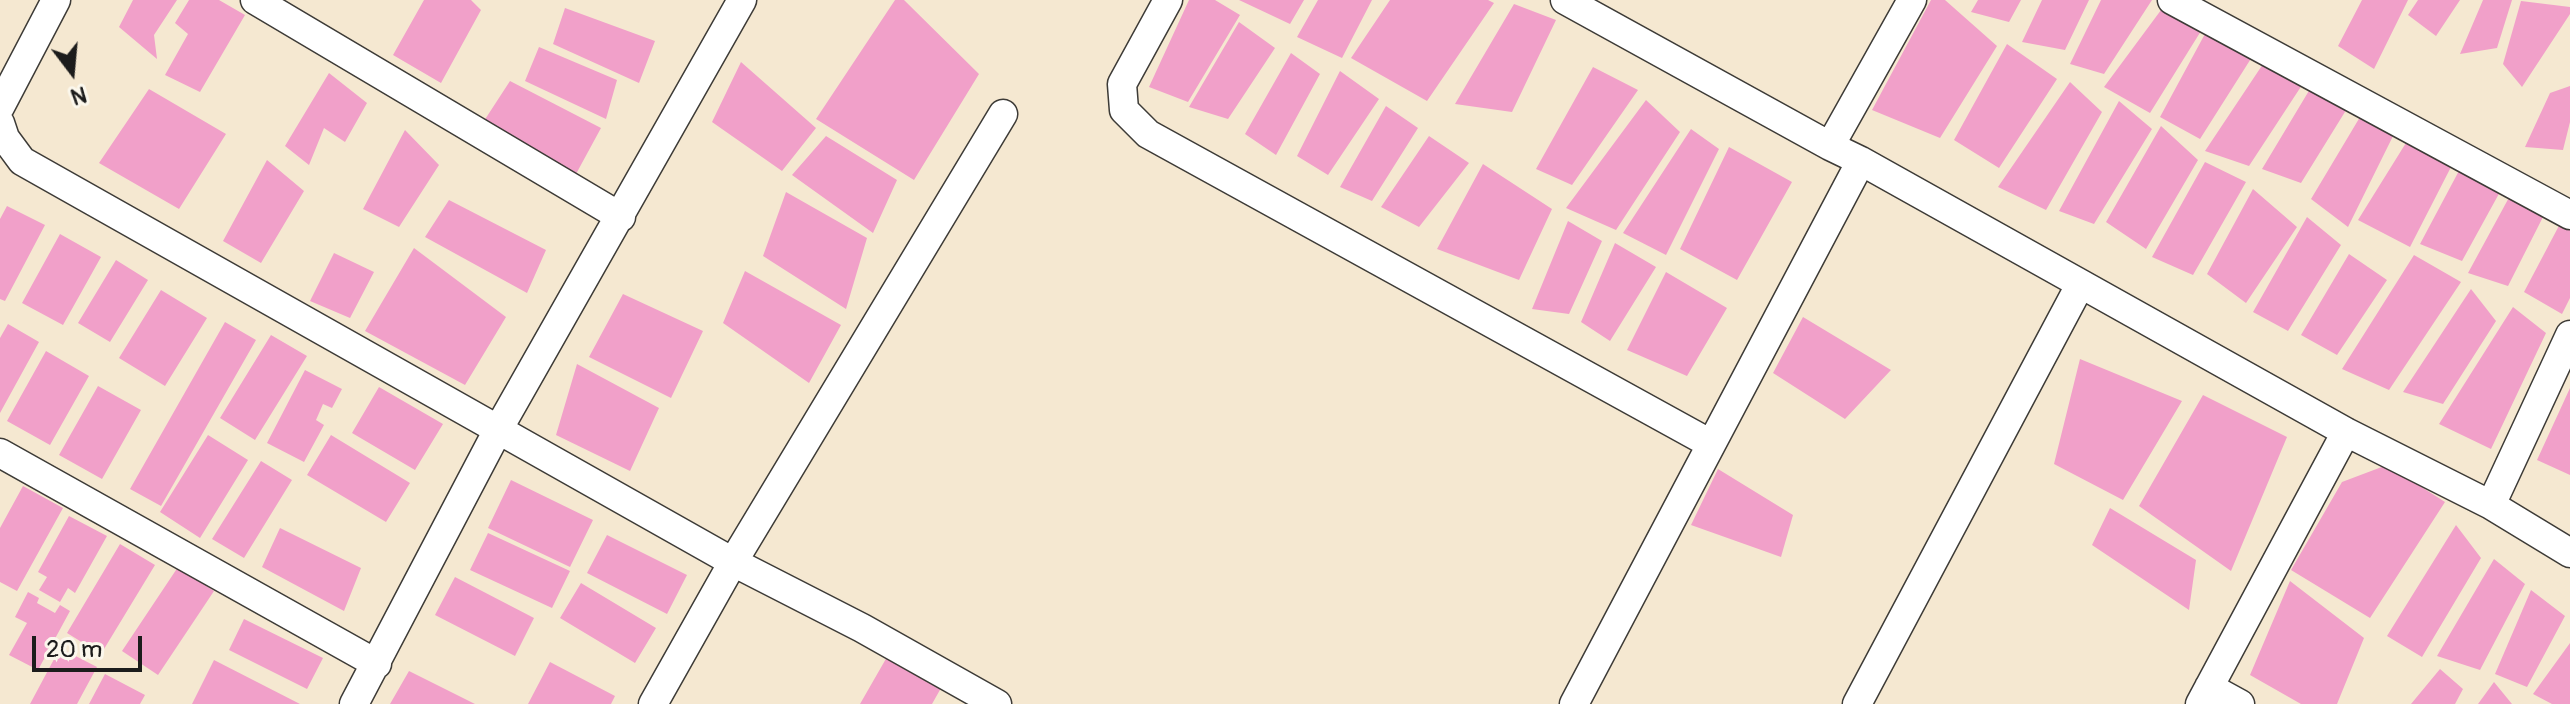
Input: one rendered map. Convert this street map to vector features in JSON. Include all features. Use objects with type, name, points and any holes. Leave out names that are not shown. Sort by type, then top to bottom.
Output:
[{"type":"street","points":[[0,107],[56,0]]},
{"type":"street","points":[[255,0],[621,217]]},
{"type":"street","points":[[354,704],[499,428],[742,0]]},
{"type":"street","points":[[1168,0],[1122,84],[1124,110],[1148,134],[1711,444]]},
{"type":"street","points":[[1565,0],[1615,12],[1830,146],[2346,432],[2491,505],[2570,553]]},
{"type":"street","points":[[1830,146],[1912,0]]},
{"type":"street","points":[[2172,0],[2570,215]]},
{"type":"street","points":[[653,704],[733,562],[1003,114]]},
{"type":"street","points":[[0,123],[5,138],[22,161],[733,562],[862,628],[997,704]]},
{"type":"street","points":[[1574,704],[1861,161]]},
{"type":"street","points":[[1857,704],[2080,285]]},
{"type":"street","points":[[2491,505],[2570,335]]},
{"type":"street","points":[[2240,704],[2205,695],[2346,432]]},
{"type":"street","points":[[0,453],[377,664]]},
{"type":"building","points":[[133,0],[177,0],[154,35],[157,59],[119,27]]},
{"type":"building","points":[[189,0],[219,0],[245,15],[200,92],[165,75],[188,34],[175,23]]},
{"type":"building","points":[[424,0],[471,0],[481,10],[441,83],[393,55]]},
{"type":"building","points":[[895,0],[904,0],[979,74],[914,180],[816,119]]},
{"type":"building","points":[[1189,0],[1215,0],[1240,15],[1188,102],[1149,87]]},
{"type":"building","points":[[1239,0],[1304,0],[1290,24]]},
{"type":"building","points":[[1318,0],[1372,0],[1342,58],[1297,37]]},
{"type":"building","points":[[1390,0],[1488,0],[1494,3],[1427,101],[1351,58]]},
{"type":"building","points":[[1931,0],[1945,0],[1997,46],[1940,138],[1872,110]]},
{"type":"building","points":[[1978,0],[2021,0],[2009,22],[1971,12]]},
{"type":"building","points":[[2042,0],[2089,0],[2065,50],[2022,42]]},
{"type":"building","points":[[2101,0],[2152,0],[2104,74],[2070,64]]},
{"type":"building","points":[[2362,0],[2408,0],[2374,69],[2338,46]]},
{"type":"building","points":[[2418,0],[2460,0],[2436,36],[2408,15]]},
{"type":"building","points":[[2483,0],[2512,0],[2497,48],[2460,54]]},
{"type":"building","points":[[2521,1],[2570,7],[2570,14],[2522,87],[2503,64]]},
{"type":"building","points":[[1514,4],[1556,20],[1512,112],[1455,104]]},
{"type":"building","points":[[2164,6],[2201,31],[2150,113],[2104,87]]},
{"type":"building","points":[[565,8],[655,41],[639,83],[553,44]]},
{"type":"building","points":[[1239,22],[1275,48],[1228,119],[1189,107]]},
{"type":"building","points":[[2206,32],[2252,57],[2200,139],[2160,117]]},
{"type":"building","points":[[2007,44],[2057,79],[1999,168],[1954,140]]},
{"type":"building","points":[[539,47],[617,80],[606,119],[525,81]]},
{"type":"building","points":[[1291,53],[1320,74],[1276,155],[1245,134]]},
{"type":"building","points":[[2267,58],[2304,82],[2249,166],[2205,151]]},
{"type":"building","points":[[741,62],[816,128],[782,171],[712,122]]},
{"type":"building","points":[[1593,67],[1638,90],[1572,185],[1536,169]]},
{"type":"building","points":[[1340,71],[1379,99],[1328,175],[1297,156]]},
{"type":"building","points":[[329,73],[367,103],[345,142],[324,128],[309,165],[285,146]]},
{"type":"building","points":[[510,81],[601,128],[576,174],[482,124]]},
{"type":"building","points":[[2070,82],[2102,112],[2046,210],[1998,187]]},
{"type":"building","points":[[2570,86],[2570,122],[2563,150],[2525,147],[2550,93]]},
{"type":"building","points":[[149,89],[226,134],[179,209],[99,163]]},
{"type":"building","points":[[2310,89],[2348,107],[2301,183],[2262,169]]},
{"type":"building","points":[[1646,100],[1680,132],[1616,230],[1566,208]]},
{"type":"building","points":[[2119,101],[2152,129],[2094,224],[2059,211]]},
{"type":"building","points":[[1386,106],[1418,128],[1372,201],[1340,187]]},
{"type":"building","points":[[2363,112],[2396,130],[2348,227],[2311,199]]},
{"type":"building","points":[[2161,126],[2198,160],[2146,249],[2106,222]]},
{"type":"building","points":[[1691,129],[1719,149],[1666,255],[1623,233]]},
{"type":"building","points":[[405,130],[439,165],[399,227],[363,209]]},
{"type":"building","points":[[2414,130],[2451,167],[2410,247],[2358,220]]},
{"type":"building","points":[[826,136],[897,180],[873,233],[792,175]]},
{"type":"building","points":[[1429,136],[1469,163],[1419,227],[1381,207]]},
{"type":"building","points":[[1729,147],[1792,182],[1737,280],[1680,249]]},
{"type":"building","points":[[267,160],[304,191],[261,263],[223,241]]},
{"type":"building","points":[[2205,162],[2246,182],[2193,275],[2152,257]]},
{"type":"building","points":[[1483,164],[1552,209],[1519,280],[1437,249]]},
{"type":"building","points":[[2461,167],[2501,190],[2462,261],[2420,244]]},
{"type":"building","points":[[2253,189],[2297,227],[2246,303],[2207,274]]},
{"type":"building","points":[[786,192],[867,238],[846,309],[763,256]]},
{"type":"building","points":[[2512,192],[2544,215],[2508,286],[2468,273]]},
{"type":"building","points":[[449,200],[546,250],[527,293],[425,237]]},
{"type":"building","points":[[7,206],[45,225],[5,301],[0,299],[0,219]]},
{"type":"building","points":[[2307,217],[2341,245],[2288,331],[2253,312]]},
{"type":"building","points":[[2562,220],[2570,224],[2570,298],[2562,314],[2524,292]]},
{"type":"building","points":[[1568,221],[1602,241],[1569,314],[1532,309]]},
{"type":"building","points":[[60,234],[101,257],[63,325],[22,303]]},
{"type":"building","points":[[1615,243],[1656,267],[1610,341],[1581,322]]},
{"type":"building","points":[[414,248],[506,317],[465,385],[365,331]]},
{"type":"building","points":[[334,253],[374,272],[350,318],[310,301]]},
{"type":"building","points":[[2349,254],[2387,280],[2337,355],[2301,335]]},
{"type":"building","points":[[2414,255],[2461,282],[2389,390],[2342,369]]},
{"type":"building","points":[[116,260],[148,280],[110,342],[78,323]]},
{"type":"building","points":[[745,271],[841,325],[809,383],[723,323]]},
{"type":"building","points":[[1666,272],[1727,308],[1687,376],[1627,350]]},
{"type":"building","points":[[2471,289],[2496,321],[2443,404],[2403,392]]},
{"type":"building","points":[[161,290],[207,318],[165,386],[119,358]]},
{"type":"building","points":[[623,294],[703,331],[671,398],[589,357]]},
{"type":"building","points":[[2513,307],[2546,333],[2491,449],[2439,424]]},
{"type":"building","points":[[1803,317],[1891,370],[1845,419],[1773,373]]},
{"type":"building","points":[[225,322],[256,340],[161,506],[130,489]]},
{"type":"building","points":[[8,324],[39,342],[0,413],[0,338]]},
{"type":"building","points":[[271,335],[307,356],[255,440],[220,418]]},
{"type":"building","points":[[46,351],[89,376],[50,445],[7,421]]},
{"type":"building","points":[[2080,359],[2182,401],[2123,500],[2054,464]]},
{"type":"building","points":[[577,364],[659,408],[630,471],[556,435]]},
{"type":"building","points":[[305,370],[342,389],[332,408],[323,404],[316,420],[324,425],[304,462],[267,443]]},
{"type":"building","points":[[98,386],[141,410],[102,479],[59,455]]},
{"type":"building","points":[[379,387],[443,424],[415,470],[352,433]]},
{"type":"building","points":[[2570,388],[2570,475],[2537,460]]},
{"type":"building","points":[[2203,395],[2287,437],[2231,571],[2139,506]]},
{"type":"building","points":[[208,435],[248,460],[200,538],[160,512]]},
{"type":"building","points":[[331,435],[410,483],[386,522],[307,475]]},
{"type":"building","points":[[261,461],[292,480],[244,558],[212,539]]},
{"type":"building","points":[[2387,465],[2445,502],[2370,618],[2291,570],[2342,482]]},
{"type":"building","points":[[1718,469],[1793,515],[1781,557],[1691,525]]},
{"type":"building","points":[[511,480],[593,520],[570,567],[488,528]]},
{"type":"building","points":[[23,486],[63,508],[17,591],[0,582],[0,528]]},
{"type":"building","points":[[2110,508],[2196,560],[2189,610],[2092,545]]},
{"type":"building","points":[[69,516],[107,536],[75,593],[68,588],[60,602],[39,590],[47,577],[38,572]]},
{"type":"building","points":[[2456,525],[2481,558],[2422,657],[2387,636]]},
{"type":"building","points":[[280,528],[361,568],[344,611],[262,567]]},
{"type":"building","points":[[488,533],[570,571],[552,608],[470,570]]},
{"type":"building","points":[[607,535],[687,575],[667,614],[587,573]]},
{"type":"building","points":[[120,544],[155,565],[101,654],[67,633]]},
{"type":"building","points":[[2494,559],[2525,584],[2480,670],[2437,656]]},
{"type":"building","points":[[178,567],[214,591],[158,675],[122,651]]},
{"type":"building","points":[[455,577],[534,618],[515,656],[435,615]]},
{"type":"building","points":[[2290,581],[2364,638],[2337,704],[2301,704],[2250,675]]},
{"type":"building","points":[[581,583],[656,628],[635,663],[560,618]]},
{"type":"building","points":[[2531,590],[2565,616],[2527,687],[2495,674]]},
{"type":"building","points":[[28,592],[39,598],[37,603],[55,613],[60,605],[70,611],[38,670],[9,655],[27,623],[15,617]]},
{"type":"building","points":[[244,619],[323,658],[307,689],[229,650]]},
{"type":"building","points":[[2570,643],[2570,704],[2552,704],[2533,694]]},
{"type":"building","points":[[60,648],[97,667],[77,704],[30,704]]},
{"type":"building","points":[[891,650],[945,681],[932,704],[860,704]]},
{"type":"building","points":[[214,660],[300,704],[192,704]]},
{"type":"building","points":[[550,662],[615,696],[611,704],[528,704]]},
{"type":"building","points":[[2440,669],[2463,689],[2455,704],[2411,704]]},
{"type":"building","points":[[409,671],[475,704],[390,704]]},
{"type":"building","points":[[105,674],[145,695],[140,704],[89,704]]},
{"type":"building","points":[[2494,682],[2512,704],[2478,704]]}]
